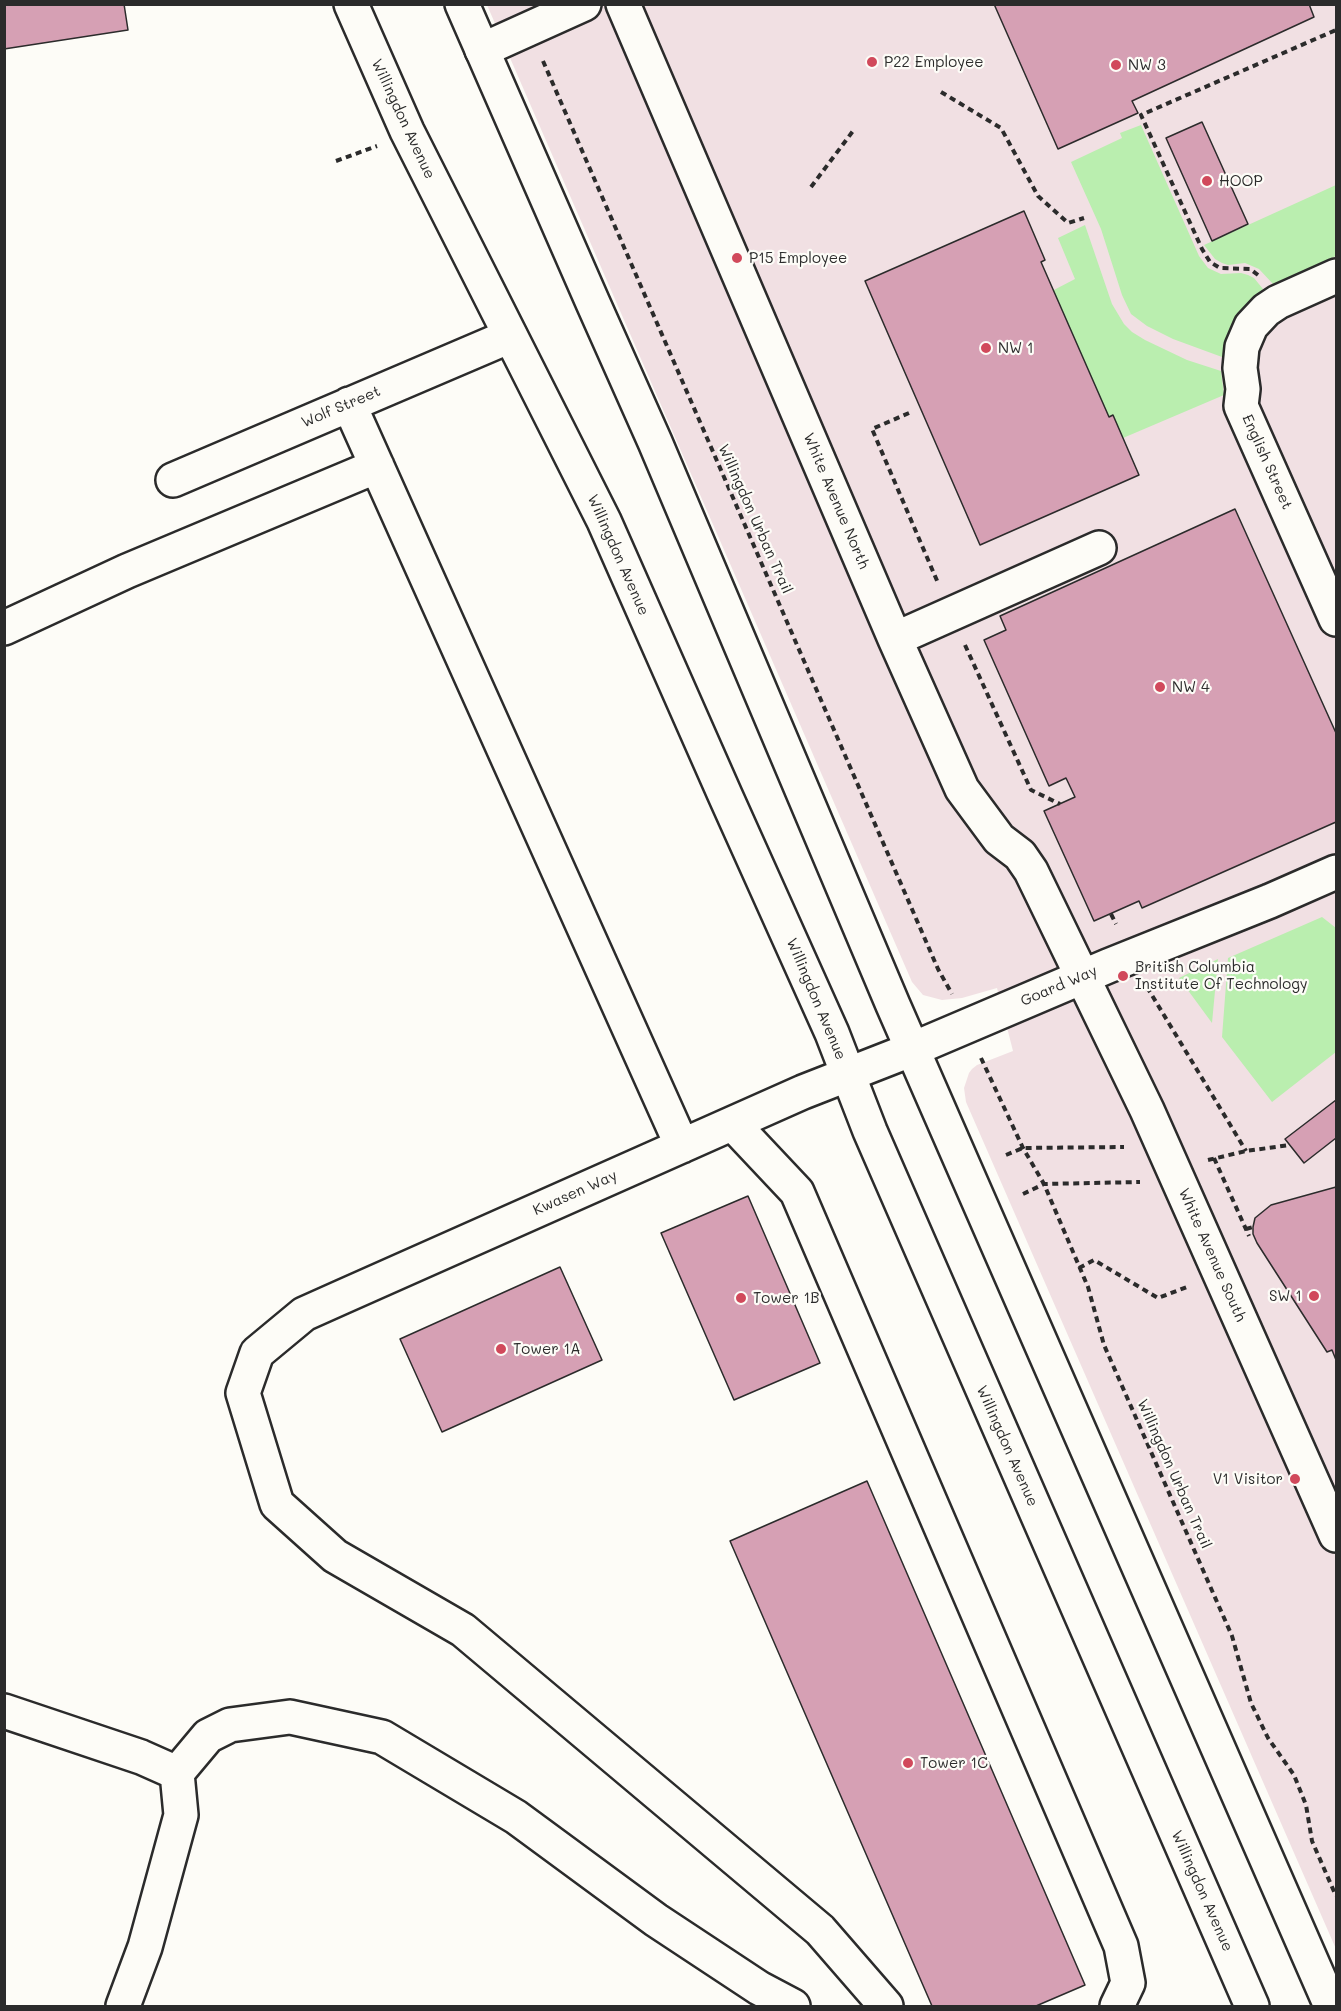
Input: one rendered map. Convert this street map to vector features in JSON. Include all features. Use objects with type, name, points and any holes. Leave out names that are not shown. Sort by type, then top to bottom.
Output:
[{"type":"main road","name":"Willingdon Avenue","points":[[351,4],[406,130],[604,521],[724,795],[832,1033],[870,1131],[1252,2007]]},
{"type":"main road","points":[[462,4],[592,303],[656,442],[913,1049],[1331,2007]]},
{"type":"main road","points":[[482,50],[584,4]]},
{"type":"main road","name":"White Avenue North","points":[[622,4],[895,639],[962,789],[999,839],[1020,855],[1032,871],[1082,976]]},
{"type":"main road","name":"English Street","points":[[1336,276],[1278,302],[1266,310],[1251,326],[1242,347],[1240,368],[1243,389],[1241,406],[1336,619]]},
{"type":"main road","name":"Wolf Street","points":[[173,480],[510,336]]},
{"type":"main road","points":[[349,404],[682,1146]]},
{"type":"main road","points":[[4,628],[127,572],[376,466]]},
{"type":"main road","points":[[895,639],[1100,548]]},
{"type":"main road","name":"Goard Way","points":[[848,1074],[1336,872]]},
{"type":"main road","name":"White Avenue South","points":[[1082,976],[1147,1110],[1336,1535]]},
{"type":"main road","name":"Kwasen Way","points":[[848,1074],[304,1314],[257,1353],[243,1393],[277,1504],[335,1556],[463,1630],[820,1930],[886,2007]]},
{"type":"main road","points":[[733,1124],[797,1191],[1121,1946],[1128,1983],[1117,2007]]},
{"type":"main road","points":[[4,1711],[141,1756],[177,1773]]},
{"type":"main road","points":[[123,2007],[145,1947],[181,1815],[177,1773],[208,1736],[230,1725],[290,1717],[382,1737],[516,1817],[656,1920],[759,1988],[794,2007]]},
{"type":"path","points":[[1278,302],[1256,273],[1250,269],[1220,268],[1210,262],[1141,115],[1336,30]]},
{"type":"path","name":"Willingdon Urban Trail","points":[[541,55],[933,958],[954,999]]},
{"type":"path","points":[[941,92],[1001,128],[1038,195],[1068,223],[1084,218]]},
{"type":"path","points":[[336,161],[371,149],[406,130]]},
{"type":"path","points":[[811,188],[853,131]]},
{"type":"path","points":[[1111,914],[1147,988],[1246,1151]]},
{"type":"path","name":"Willingdon Urban Trail","points":[[983,1062],[1023,1148],[1044,1184],[1088,1287],[1104,1344],[1232,1636],[1251,1703],[1268,1738],[1294,1775],[1306,1805],[1312,1841],[1336,1896]]},
{"type":"path","points":[[1249,1236],[1214,1158],[1290,1145]]},
{"type":"path","points":[[1006,1155],[1023,1148],[1128,1147]]},
{"type":"path","points":[[1023,1194],[1044,1184],[1143,1182],[1139,1173]]},
{"type":"path","points":[[1246,1229],[1253,1227]]},
{"type":"path","points":[[1079,1268],[1094,1260],[1158,1298],[1188,1286]]},
{"type":"shaded area","name":"British Columbia Institute Of Technology","points":[[487,5],[1336,5],[1336,1949],[966,1102],[964,1088],[972,1069],[1013,1051],[997,988],[962,998],[942,1000],[923,995],[912,982]]},
{"type":"green space","points":[[1141,125],[1199,256],[1208,268],[1221,274],[1248,275],[1254,278],[1263,289],[1241,313],[1231,329],[1222,357],[1173,339],[1147,326],[1131,314],[1122,295],[1101,229],[1071,162],[1122,138],[1120,133]]},
{"type":"green space","points":[[1336,185],[1336,256],[1273,284],[1259,269],[1245,263],[1228,265],[1222,263],[1215,259],[1204,245]]},
{"type":"green space","points":[[1085,225],[1112,304],[1124,324],[1145,340],[1187,360],[1221,371],[1224,395],[1123,438],[1117,425],[1099,434],[1050,292],[1075,279],[1058,238]]},
{"type":"green space","points":[[1322,917],[1336,928],[1336,1052],[1272,1102],[1222,1037],[1228,958]]},
{"type":"green space","points":[[1218,959],[1212,1023],[1179,978]]},
{"type":"building","points":[[4,4],[124,4],[128,30],[4,49]]},
{"type":"building","name":"NW 3","points":[[994,4],[1309,4],[1314,17],[1132,101],[1138,113],[1058,149]]},
{"type":"building","name":"HOOP","points":[[1202,122],[1248,224],[1212,241],[1166,138]]},
{"type":"building","name":"NW 1","points":[[1024,211],[1045,260],[1041,262],[1109,417],[1113,415],[1139,475],[980,545],[865,281]]},
{"type":"building","name":"NW 4","points":[[1235,509],[1336,733],[1336,822],[1142,908],[1139,901],[1094,921],[1044,811],[1075,797],[1066,778],[1049,786],[984,640],[1006,630],[1000,616]]},
{"type":"building","points":[[1336,1100],[1336,1138],[1304,1163],[1285,1139]]},
{"type":"building","name":"SW 1","points":[[1336,1187],[1336,1360],[1332,1350],[1327,1352],[1257,1243],[1253,1227],[1255,1218],[1271,1205]]},
{"type":"building","name":"Tower 1B","points":[[748,1196],[820,1363],[734,1400],[661,1233]]},
{"type":"building","name":"Tower 1A","points":[[560,1267],[602,1360],[442,1432],[400,1339]]},
{"type":"building","name":"Tower 1C","points":[[867,1481],[1085,1985],[1036,2006],[932,2006],[730,1541]]},
{"type":"place","name":"P22 Employee","points":[[872,62]]},
{"type":"place","name":"NW 3","points":[[1116,65]]},
{"type":"place","name":"HOOP","points":[[1207,181]]},
{"type":"place","name":"P15 Employee","points":[[737,258]]},
{"type":"place","name":"NW 1","points":[[986,348]]},
{"type":"place","name":"NW 4","points":[[1160,687]]},
{"type":"place","name":"British Columbia Institute Of Technology","points":[[1123,976]]},
{"type":"place","name":"SW 1","points":[[1314,1296]]},
{"type":"place","name":"Tower 1B","points":[[741,1298]]},
{"type":"place","name":"Tower 1A","points":[[501,1349]]},
{"type":"place","name":"V1 Visitor","points":[[1295,1479]]},
{"type":"place","name":"Tower 1C","points":[[908,1763]]}]
